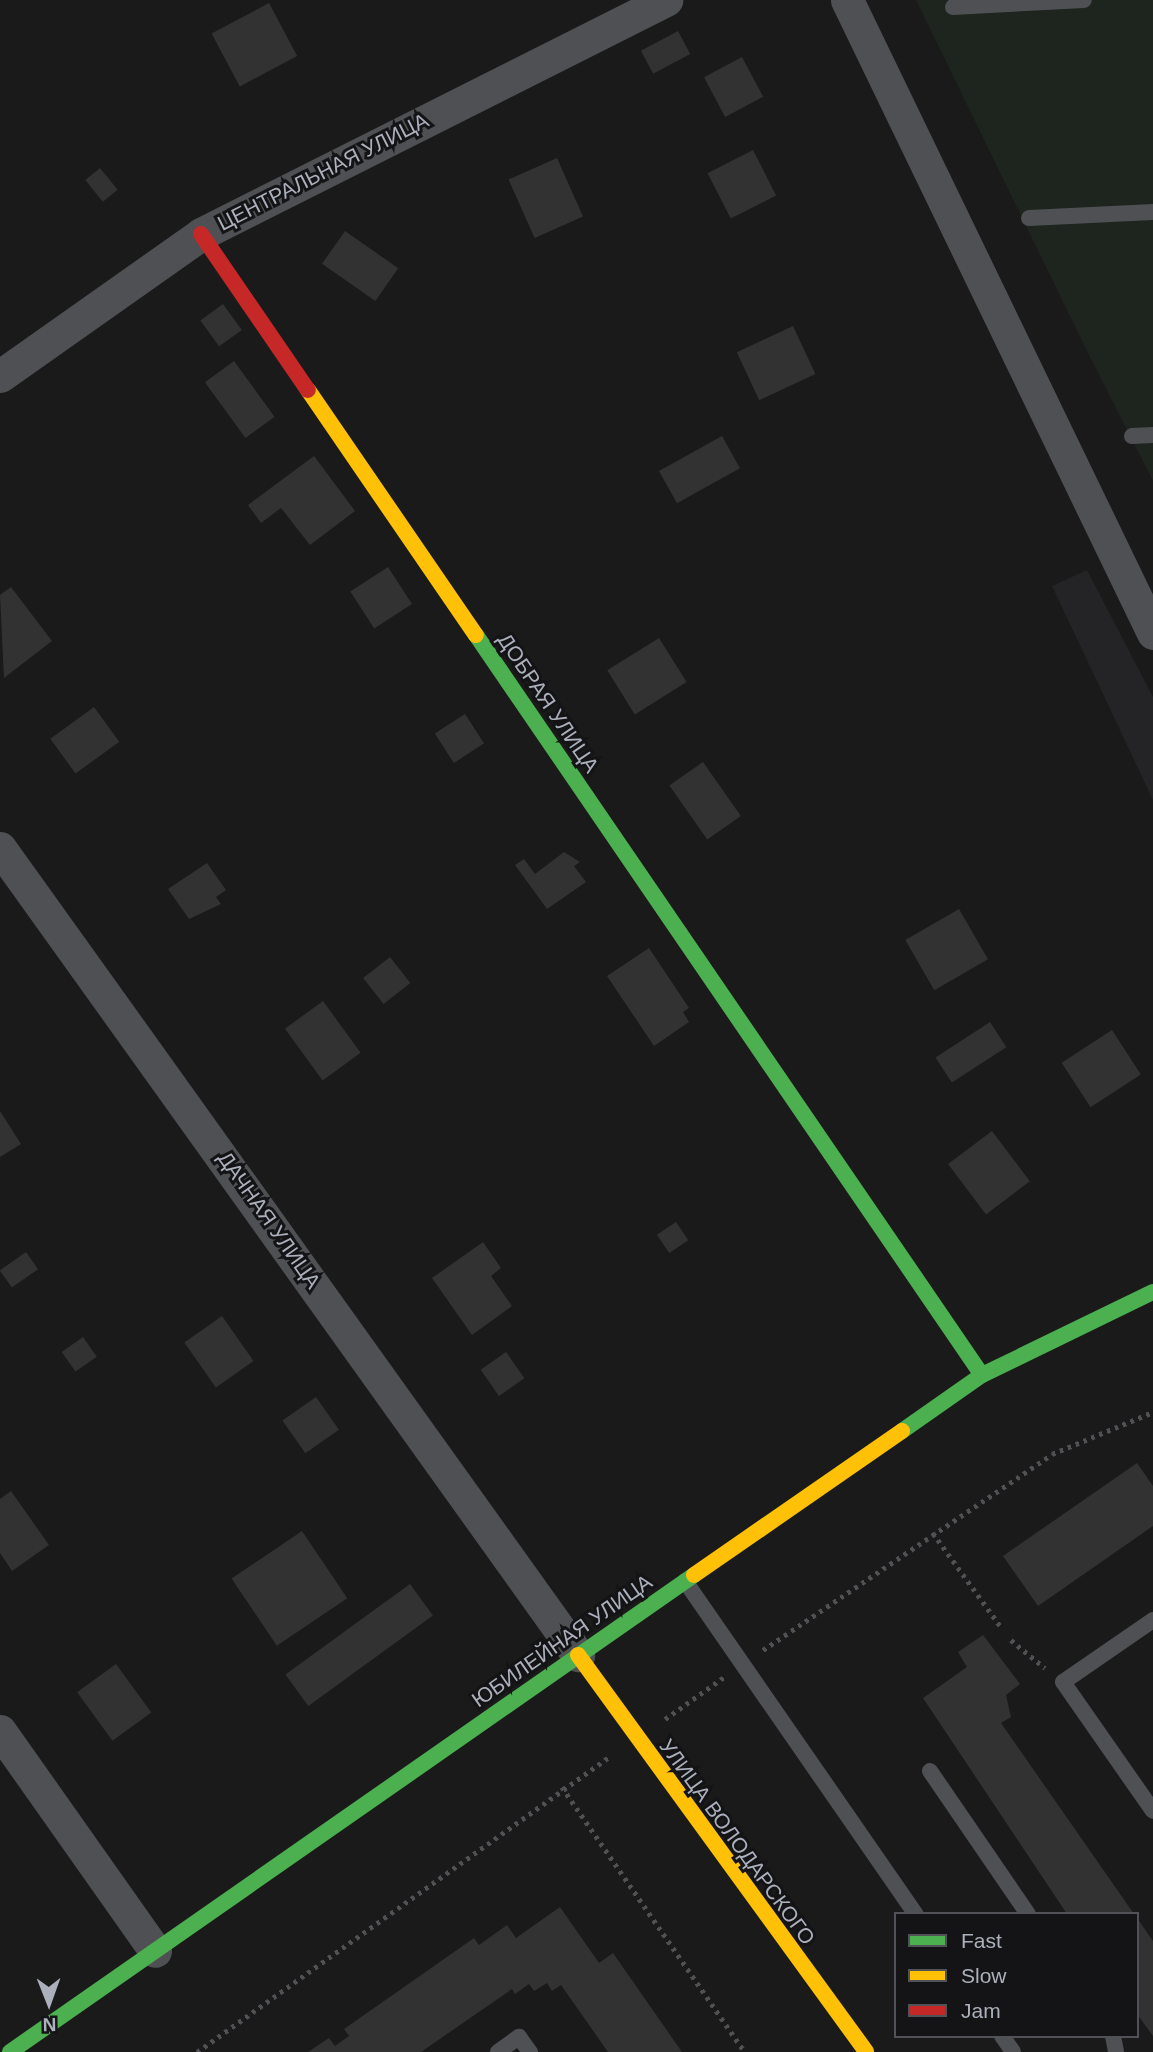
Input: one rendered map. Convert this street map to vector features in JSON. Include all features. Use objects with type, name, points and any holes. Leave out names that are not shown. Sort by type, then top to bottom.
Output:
[{"type":"street","name":"ЦЕНТРАЛЬНАЯ УЛИЦА","points":[[0,376],[201,234],[666,0]]},
{"type":"street","points":[[847,0],[1153,633]]},
{"type":"street","name":"ДОБРАЯ УЛИЦА","points":[[201,234],[982,1375]]},
{"type":"street","name":"ДАЧНАЯ УЛИЦА","points":[[0,848],[578,1655]]},
{"type":"street","name":"ЮБИЛЕЙНАЯ УЛИЦА","points":[[9,2052],[982,1375],[1153,1292]]},
{"type":"street","name":"УЛИЦА ВОЛОДАРСКОГО","points":[[578,1655],[636,1740],[866,2052]]},
{"type":"street","points":[[0,1731],[155,1951]]},
{"type":"lane","points":[[953,7],[1084,0]]},
{"type":"lane","points":[[1030,218],[1153,212]]},
{"type":"lane","points":[[1132,436],[1153,435]]},
{"type":"lane","points":[[685,1581],[915,1912]]},
{"type":"lane","points":[[1153,1620],[1063,1682],[1153,1811]]},
{"type":"lane","points":[[930,1771],[1027,1912]]},
{"type":"lane","points":[[498,2052],[519,2037],[530,2052]]},
{"type":"path","points":[[197,2052],[562,1787],[636,1740],[933,1533],[1052,1454],[1153,1412]]},
{"type":"path","points":[[933,1533],[1001,1627]]},
{"type":"path","points":[[1011,1640],[1063,1682]]},
{"type":"path","points":[[562,1787],[745,2052]]},
{"type":"shaded area","points":[[916,0],[1153,0],[1153,481],[1086,349]]},
{"type":"shaded area","points":[[1087,570],[1153,697],[1153,800],[1052,586]]},
{"type":"building","points":[[269,3],[297,56],[240,86],[212,34]]},
{"type":"building","points":[[678,31],[690,54],[653,74],[641,51]]},
{"type":"building","points":[[742,57],[763,97],[725,117],[704,77]]},
{"type":"building","points":[[753,150],[776,195],[731,219],[708,173]]},
{"type":"building","points":[[557,158],[583,216],[535,238],[509,180]]},
{"type":"building","points":[[100,168],[118,190],[103,202],[85,180]]},
{"type":"building","points":[[345,231],[398,268],[375,301],[322,264]]},
{"type":"building","points":[[223,304],[242,330],[219,346],[200,320]]},
{"type":"building","points":[[793,326],[815,374],[759,400],[737,352]]},
{"type":"building","points":[[234,361],[275,417],[245,438],[205,382]]},
{"type":"building","points":[[722,436],[740,468],[677,503],[659,471]]},
{"type":"building","points":[[314,456],[355,511],[310,545],[281,508],[261,523],[248,505]]},
{"type":"building","points":[[388,567],[412,604],[374,628],[350,592]]},
{"type":"building","points":[[11,587],[52,641],[4,678],[0,595]]},
{"type":"building","points":[[659,638],[687,682],[635,714],[607,670]]},
{"type":"building","points":[[94,707],[119,742],[76,774],[50,739]]},
{"type":"building","points":[[465,714],[484,743],[454,763],[435,734]]},
{"type":"building","points":[[703,762],[741,816],[707,840],[669,786]]},
{"type":"building","points":[[564,852],[580,862],[574,866],[586,882],[547,909],[515,865],[524,859],[535,874]]},
{"type":"building","points":[[207,863],[226,890],[216,897],[221,904],[189,919],[168,889]]},
{"type":"building","points":[[959,909],[988,959],[934,990],[905,940]]},
{"type":"building","points":[[649,948],[689,1008],[683,1012],[689,1022],[654,1046],[607,976]]},
{"type":"building","points":[[390,957],[410,983],[384,1004],[363,978]]},
{"type":"building","points":[[323,1001],[361,1053],[323,1080],[285,1029]]},
{"type":"building","points":[[990,1022],[1006,1047],[952,1083],[935,1057]]},
{"type":"building","points":[[1112,1030],[1141,1074],[1091,1107],[1062,1063]]},
{"type":"building","points":[[0,1111],[21,1144],[0,1157]]},
{"type":"building","points":[[992,1131],[1030,1181],[986,1214],[948,1164]]},
{"type":"building","points":[[676,1222],[688,1240],[669,1253],[657,1235]]},
{"type":"building","points":[[483,1242],[501,1268],[491,1276],[512,1306],[472,1335],[432,1278]]},
{"type":"building","points":[[26,1252],[38,1269],[12,1288],[0,1270]]},
{"type":"building","points":[[222,1316],[254,1361],[216,1387],[184,1342]]},
{"type":"building","points":[[83,1337],[97,1357],[75,1372],[62,1352]]},
{"type":"building","points":[[506,1352],[524,1378],[499,1396],[481,1370]]},
{"type":"building","points":[[316,1397],[339,1430],[305,1453],[282,1421]]},
{"type":"building","points":[[1137,1463],[1153,1486],[1153,1526],[1038,1606],[1003,1556]]},
{"type":"building","points":[[11,1491],[49,1545],[12,1571],[0,1553],[0,1499]]},
{"type":"building","points":[[302,1531],[347,1598],[277,1646],[232,1579]]},
{"type":"building","points":[[410,1584],[433,1616],[308,1706],[285,1675]]},
{"type":"building","points":[[983,1635],[1020,1684],[1006,1695],[1011,1717],[1001,1723],[1133,1912],[1066,1912],[923,1698],[967,1667],[958,1652]]},
{"type":"building","points":[[116,1664],[151,1713],[112,1741],[77,1692]]},
{"type":"building","points":[[560,1907],[599,1963],[613,1953],[682,2052],[608,2052],[561,1985],[552,1991],[547,1983],[534,1991],[529,1984],[515,1994],[512,1989],[421,2052],[308,2052],[329,2038],[335,2046],[349,2036],[344,2029],[474,1938],[479,1945],[507,1925],[516,1938]]},
{"type":"building","points":[[1139,1921],[1153,1941],[1153,2036],[1139,2017]]},
{"type":"traffic: fast","points":[[476,635],[982,1375]]},
{"type":"traffic: fast","points":[[902,1431],[982,1375],[1153,1292]]},
{"type":"traffic: fast","points":[[10,2052],[694,1575]]},
{"type":"traffic: slow","points":[[308,390],[476,635]]},
{"type":"traffic: slow","points":[[694,1575],[902,1431]]},
{"type":"traffic: slow","points":[[578,1655],[866,2052]]},
{"type":"traffic: jam","points":[[201,234],[308,390]]}]
